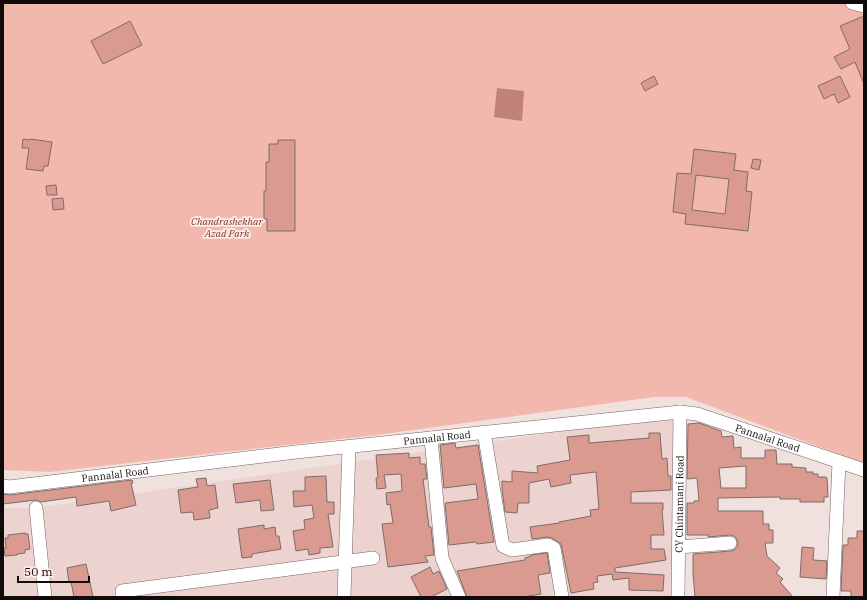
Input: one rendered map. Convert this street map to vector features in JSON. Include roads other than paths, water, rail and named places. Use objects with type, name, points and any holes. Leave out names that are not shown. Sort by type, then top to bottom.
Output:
[{"type":"street","points":[[852,3],[864,6]]},
{"type":"street","name":"Pannalal Road","points":[[3,486],[8,487],[349,447],[680,412],[697,414],[864,470]]},
{"type":"street","name":"CY Chintamani Road","points":[[678,597],[680,412]]},
{"type":"street","points":[[484,432],[503,546],[512,550],[548,545],[554,548],[562,597]]},
{"type":"street","points":[[431,438],[442,558],[459,597]]},
{"type":"street","points":[[344,597],[349,447]]},
{"type":"street","points":[[833,597],[839,462]]},
{"type":"street","points":[[36,508],[45,597]]},
{"type":"street","points":[[679,547],[730,543]]},
{"type":"street","points":[[122,597],[122,591],[373,558]]},
{"type":"park label","name":"Chandrashekhar Azad Park","points":[[227,226]]}]
